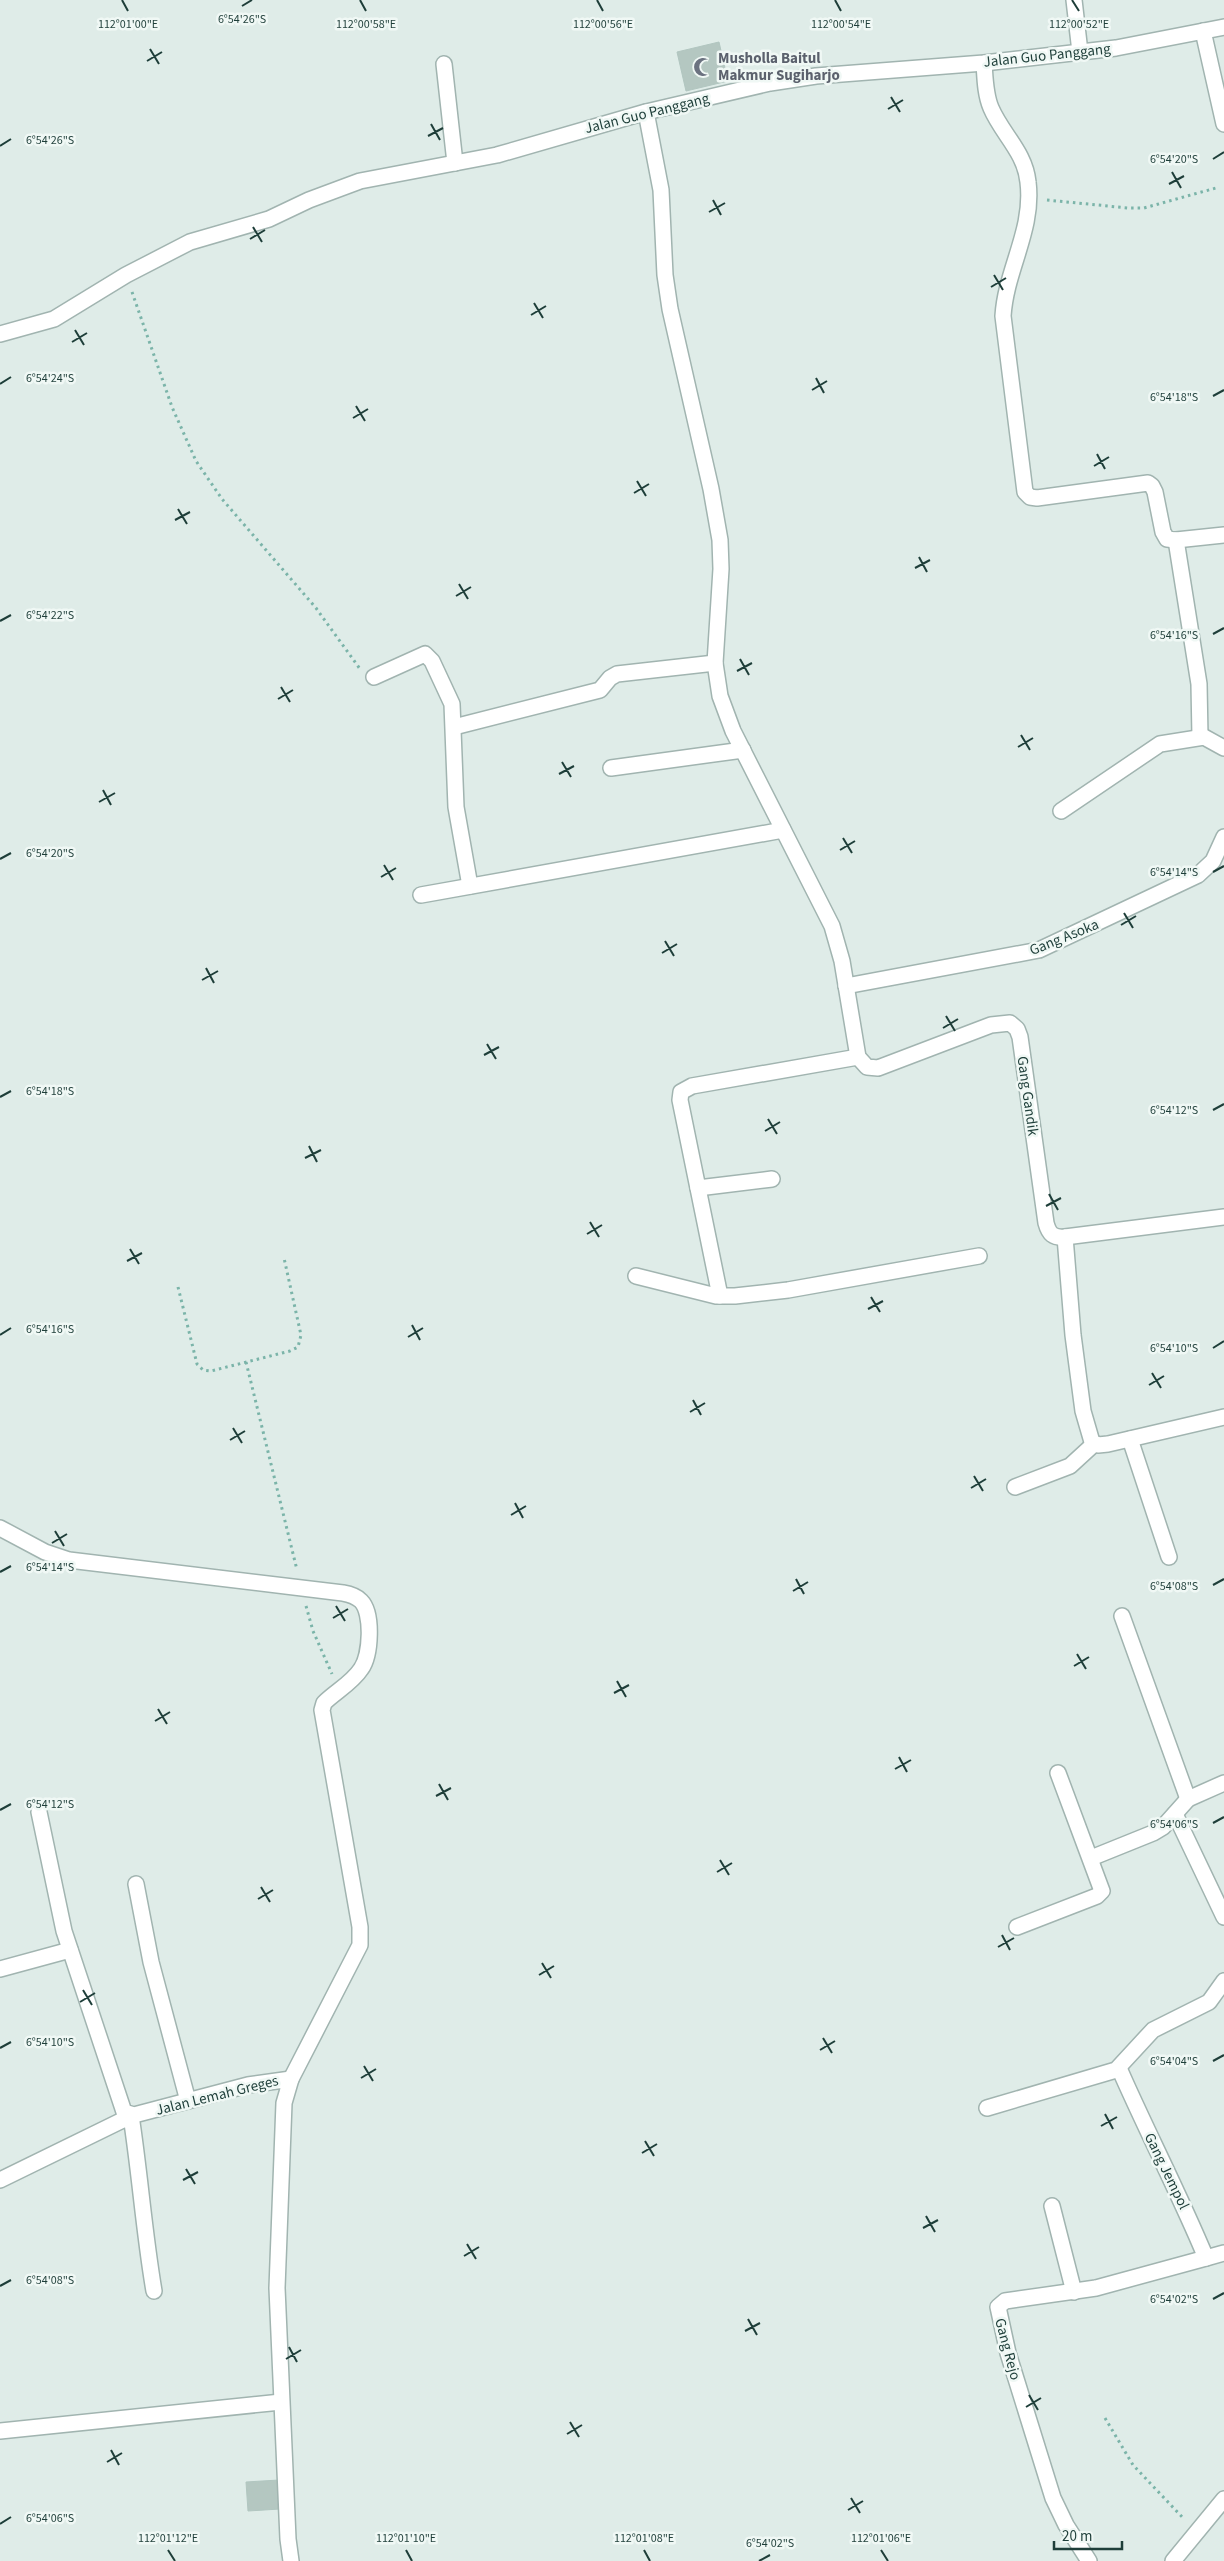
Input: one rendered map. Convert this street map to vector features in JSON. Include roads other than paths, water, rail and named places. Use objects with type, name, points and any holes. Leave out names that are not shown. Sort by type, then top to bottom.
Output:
[{"type":"street","points":[[1074,0],[1080,52]]},
{"type":"street","name":"Jalan Guo Panggang","points":[[0,334],[54,319],[126,275],[190,242],[269,219],[342,186],[533,146],[646,112],[770,83],[816,76],[984,62],[1116,48],[1224,27]]},
{"type":"street","points":[[1203,32],[1224,124]]},
{"type":"street","points":[[984,62],[989,103],[1023,161],[1027,174],[1030,198],[1025,232],[1007,290],[1002,316],[1025,492],[1030,497],[1037,498],[1150,484],[1155,492],[1164,535],[1169,540],[1224,535]]},
{"type":"street","points":[[444,64],[455,163]]},
{"type":"street","points":[[646,112],[661,190],[665,275],[670,309],[711,489],[720,540],[721,569],[715,663],[720,696],[743,750],[832,926],[840,953],[858,1057],[692,1086],[682,1092],[680,1100],[720,1296]]},
{"type":"street","points":[[1176,540],[1199,689],[1200,737]]},
{"type":"street","points":[[374,676],[420,655],[427,655],[432,661],[451,699],[454,727],[456,807],[470,886]]},
{"type":"street","points":[[454,727],[600,690],[615,674],[715,663]]},
{"type":"street","points":[[1061,811],[1156,746],[1169,741],[1200,737],[1211,739],[1224,748]]},
{"type":"street","points":[[611,768],[743,750]]},
{"type":"street","points":[[422,895],[783,830]]},
{"type":"street","name":"Gang Asoka","points":[[846,986],[1023,954],[1056,944],[1198,875],[1213,861],[1224,837]]},
{"type":"street","name":"Gang Gandik","points":[[858,1057],[867,1067],[878,1068],[990,1025],[1004,1023],[1013,1025],[1020,1037],[1046,1223],[1053,1235],[1065,1237]]},
{"type":"street","points":[[698,1188],[772,1179]]},
{"type":"street","points":[[1224,1217],[1065,1237],[1080,1395],[1088,1435],[1094,1444],[1101,1445],[1130,1439],[1224,1416]]},
{"type":"street","points":[[636,1276],[720,1296],[788,1290],[979,1256]]},
{"type":"street","points":[[1130,1439],[1168,1557]]},
{"type":"street","points":[[1015,1488],[1070,1466],[1094,1444]]},
{"type":"street","points":[[0,1528],[45,1552],[69,1560],[350,1594],[365,1606],[368,1618],[367,1655],[359,1672],[324,1704],[322,1710],[360,1940],[356,1956],[291,2079]]},
{"type":"street","points":[[1122,1616],[1188,1800]]},
{"type":"street","points":[[1016,1927],[1100,1894],[1102,1888],[1058,1773]]},
{"type":"street","points":[[1091,1858],[1153,1833],[1163,1827],[1188,1800],[1224,1783]]},
{"type":"street","points":[[39,1812],[57,1904],[70,1950],[122,2109],[131,2116],[141,2182],[144,2232],[154,2291]]},
{"type":"street","points":[[1175,1814],[1224,1917]]},
{"type":"street","points":[[136,1884],[151,1962],[188,2101]]},
{"type":"street","points":[[0,1969],[70,1950]]},
{"type":"street","points":[[988,2108],[1119,2068],[1153,2030],[1209,2002],[1224,1981]]},
{"type":"street","name":"Gang Jempol","points":[[1119,2068],[1150,2138],[1180,2195],[1206,2258]]},
{"type":"street","name":"Jalan Lemah Greges","points":[[0,2180],[131,2116],[248,2085],[291,2079],[284,2103],[277,2241],[281,2402],[291,2561]]},
{"type":"street","points":[[1052,2206],[1074,2292]]},
{"type":"street","points":[[1206,2258],[1224,2253]]},
{"type":"street","name":"Gang Rejo","points":[[1089,2561],[1066,2525],[1054,2498],[1018,2389],[998,2309],[1000,2304],[1005,2301],[1096,2288],[1206,2258]]},
{"type":"street","points":[[0,2431],[281,2402]]},
{"type":"street","points":[[1173,2561],[1224,2499]]},
{"type":"place","name":"Musholla Baitul Makmur Sugiharjo","points":[[703,67]]}]
